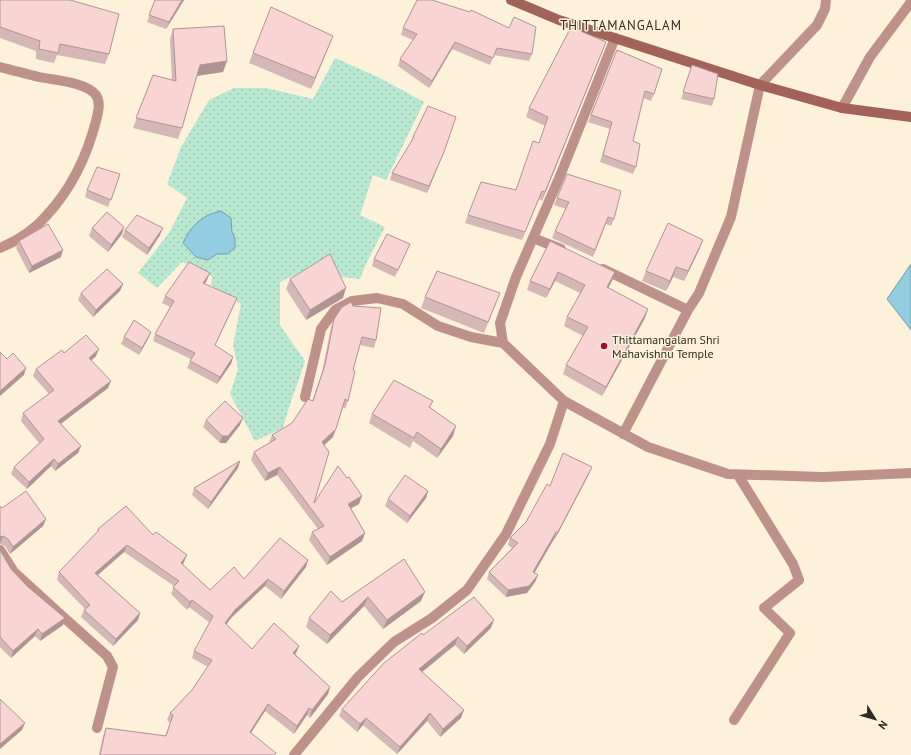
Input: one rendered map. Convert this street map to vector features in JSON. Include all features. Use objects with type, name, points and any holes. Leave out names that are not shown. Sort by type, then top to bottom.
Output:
[{"type":"street","points":[[511,0],[524,2],[559,20],[760,85],[842,108],[911,117]]},
{"type":"street","points":[[623,434],[688,310],[699,293],[731,217],[760,85],[817,25],[825,9],[826,0]]},
{"type":"street","points":[[842,108],[870,57],[911,2]]},
{"type":"street","points":[[503,343],[500,323],[516,277],[585,115],[615,38]]},
{"type":"street","points":[[0,67],[84,87],[96,95],[99,107],[83,161],[62,196],[47,216],[30,231],[10,244],[0,248]]},
{"type":"street","points":[[533,238],[569,253]]},
{"type":"street","points":[[590,263],[688,310]]},
{"type":"street","points":[[305,397],[321,329],[335,310],[352,301],[377,298],[403,304],[438,326],[471,337],[503,343],[564,401],[648,447],[728,474],[823,477],[911,473]]},
{"type":"street","points":[[294,755],[358,677],[394,642],[432,618],[467,590],[506,534],[550,444],[564,401]]},
{"type":"street","points":[[734,720],[790,633],[764,608],[799,580],[792,564],[738,474]]},
{"type":"street","points":[[0,550],[14,572],[107,656],[113,667],[97,728]]},
{"type":"green space","points":[[335,58],[380,78],[424,102],[386,180],[373,175],[360,215],[385,227],[360,279],[341,277],[331,258],[280,282],[280,325],[305,361],[283,428],[255,441],[230,394],[238,369],[233,345],[241,304],[211,285],[212,277],[204,271],[182,262],[157,288],[138,273],[169,233],[187,198],[167,184],[181,147],[209,100],[234,88],[266,88],[313,99]]},
{"type":"water","points":[[221,211],[231,218],[232,232],[235,238],[235,248],[227,254],[217,254],[208,260],[196,257],[183,243],[186,237],[193,227],[203,218]]},
{"type":"water","points":[[911,264],[911,330],[887,299]]},
{"type":"building","points":[[0,0],[70,0],[119,14],[109,54],[60,44],[58,53],[39,49],[40,41],[0,27]]},
{"type":"building","points":[[155,0],[182,0],[169,22],[149,15]]},
{"type":"building","points":[[417,0],[432,0],[470,12],[471,10],[509,28],[514,17],[536,27],[532,54],[497,48],[493,58],[455,42],[432,81],[400,59],[417,34],[403,28]]},
{"type":"building","points":[[271,7],[333,36],[315,78],[253,53]]},
{"type":"building","points":[[224,26],[227,61],[200,65],[182,128],[136,118],[153,75],[176,81],[173,29]]},
{"type":"building","points":[[571,27],[606,42],[545,192],[542,191],[525,232],[468,215],[481,182],[516,190],[533,141],[539,143],[548,117],[529,108]]},
{"type":"building","points":[[617,50],[662,69],[654,94],[645,91],[633,141],[640,144],[636,167],[603,155],[612,122],[591,115]]},
{"type":"building","points":[[692,65],[718,74],[714,99],[683,92]]},
{"type":"building","points":[[428,106],[456,117],[444,152],[429,186],[392,173],[414,137]]},
{"type":"building","points":[[97,167],[120,174],[111,200],[87,190]]},
{"type":"building","points":[[567,174],[621,191],[614,219],[608,217],[595,250],[555,231],[569,202],[557,198]]},
{"type":"building","points":[[107,212],[124,227],[111,245],[92,228]]},
{"type":"building","points":[[137,215],[163,228],[149,248],[125,230]]},
{"type":"building","points":[[668,223],[703,240],[688,271],[676,267],[670,281],[646,271]]},
{"type":"building","points":[[48,224],[63,250],[32,266],[19,241]]},
{"type":"building","points":[[387,234],[410,244],[398,270],[374,259]]},
{"type":"building","points":[[550,241],[615,272],[607,287],[648,309],[606,387],[566,365],[588,327],[567,317],[585,285],[558,272],[550,289],[530,281]]},
{"type":"building","points":[[330,254],[346,288],[310,310],[290,279]]},
{"type":"building","points":[[189,262],[210,273],[203,283],[237,298],[215,345],[233,357],[220,377],[190,361],[195,353],[155,334],[174,301],[165,296]]},
{"type":"building","points":[[107,269],[123,284],[96,310],[81,293]]},
{"type":"building","points":[[437,271],[500,293],[488,322],[425,297]]},
{"type":"building","points":[[351,302],[353,306],[381,308],[376,340],[362,337],[353,370],[355,371],[348,401],[345,399],[336,429],[322,442],[329,452],[314,503],[338,466],[347,478],[349,477],[362,496],[348,504],[365,533],[330,557],[312,532],[324,526],[280,467],[268,473],[254,452],[276,439],[272,435],[292,423],[308,399],[313,401],[325,365],[334,319],[342,307]]},
{"type":"building","points":[[134,320],[151,332],[142,348],[124,337]]},
{"type":"building","points":[[86,335],[99,349],[89,358],[111,381],[58,421],[81,446],[58,464],[54,459],[29,482],[14,467],[44,439],[23,413],[54,390],[36,369],[62,350],[64,353]]},
{"type":"building","points":[[0,352],[7,359],[13,353],[26,368],[0,391]]},
{"type":"building","points":[[394,380],[433,401],[429,407],[456,426],[441,449],[417,432],[414,438],[372,414]]},
{"type":"building","points":[[225,401],[243,418],[228,436],[222,436],[206,420]]},
{"type":"building","points":[[563,453],[592,467],[558,532],[556,532],[533,572],[538,575],[529,586],[508,590],[489,572],[518,543],[510,538],[526,522],[547,484],[550,486]]},
{"type":"building","points":[[240,461],[211,502],[194,488]]},
{"type":"building","points":[[405,475],[428,491],[410,516],[388,499]]},
{"type":"building","points":[[26,491],[46,519],[13,547],[8,539],[3,536],[0,537],[0,506],[2,508]]},
{"type":"building","points":[[126,506],[153,535],[156,532],[187,555],[181,563],[210,590],[234,567],[244,579],[280,538],[308,560],[284,591],[268,579],[235,610],[225,623],[252,649],[274,623],[299,646],[293,653],[330,687],[312,710],[309,708],[297,726],[268,704],[250,732],[276,753],[274,755],[100,755],[106,728],[166,736],[173,715],[170,713],[192,690],[212,660],[194,651],[213,616],[192,600],[190,602],[173,587],[179,581],[127,545],[95,573],[140,613],[116,639],[84,610],[90,605],[59,572],[99,530],[98,529]]},
{"type":"building","points":[[0,550],[11,569],[27,586],[65,618],[42,634],[38,629],[13,651],[0,637]]},
{"type":"building","points":[[404,559],[425,592],[387,620],[368,597],[330,635],[309,618],[331,591],[342,602]]},
{"type":"building","points":[[474,597],[494,620],[467,646],[458,637],[419,669],[464,710],[443,729],[430,713],[400,747],[366,718],[360,724],[342,709],[384,663],[422,633],[423,635]]},
{"type":"building","points":[[0,699],[25,723],[0,744]]},
{"type":"place","name":"Thittamangalam Shri Mahavishnu Temple","points":[[604,346]]},
{"type":"district","name":"THITTAMANGALAM","points":[[621,25]]}]
